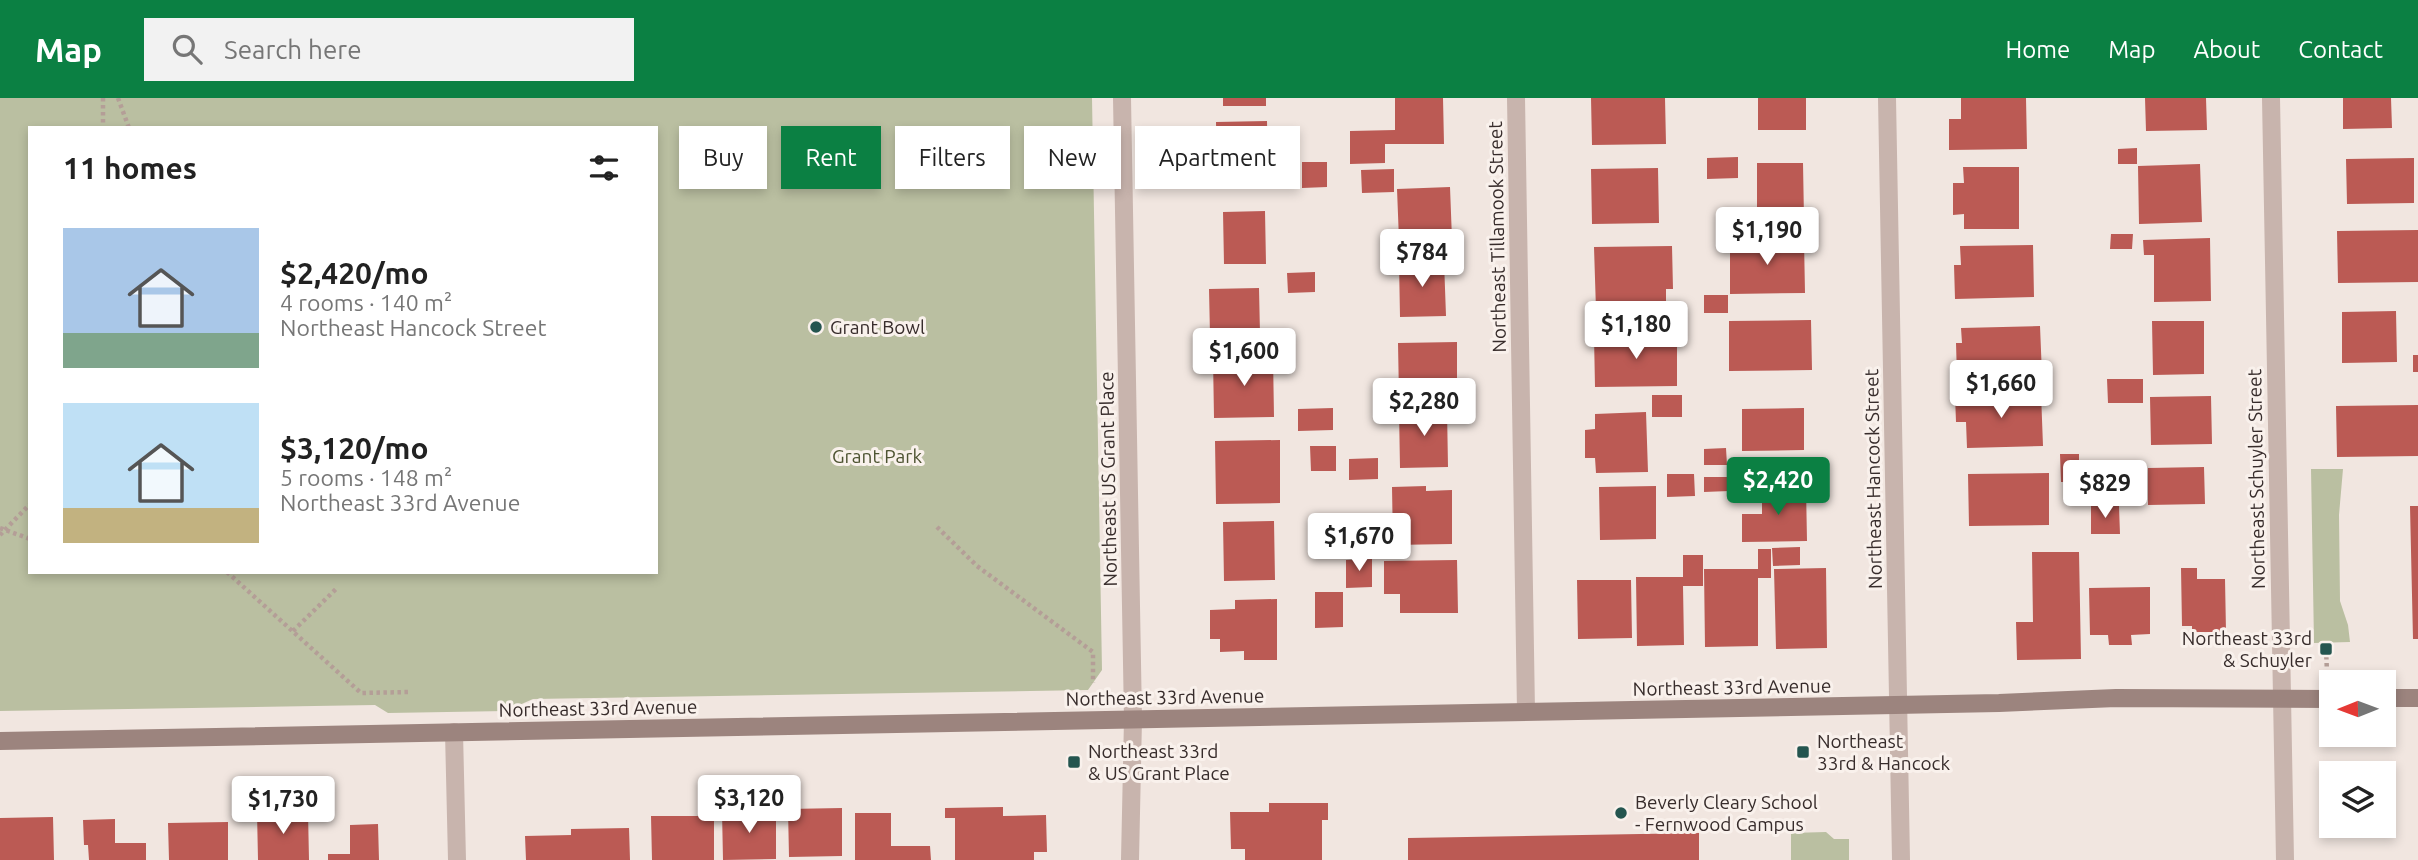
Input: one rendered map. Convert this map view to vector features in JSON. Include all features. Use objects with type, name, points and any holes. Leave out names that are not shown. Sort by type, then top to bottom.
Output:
[{"type":"main road","name":"Northeast 33rd Avenue","points":[[0,741],[1898,705],[2116,698],[2319,699]]},
{"type":"main road","points":[[2396,698],[2418,698]]},
{"type":"street","name":"Northeast US Grant Place","points":[[1122,98],[1133,719],[1130,860]]},
{"type":"street","name":"Northeast Tillamook Street","points":[[1516,98],[1526,711]]},
{"type":"street","name":"Northeast Hancock Street","points":[[1888,98],[1901,860]]},
{"type":"street","name":"Northeast Schuyler Street","points":[[2271,98],[2285,860]]},
{"type":"street","points":[[454,732],[457,860]]},
{"type":"path","points":[[103,98],[103,126]]},
{"type":"path","points":[[118,98],[128,126]]},
{"type":"path","points":[[2,531],[28,506]]},
{"type":"path","points":[[937,527],[977,566],[1093,652],[1093,684]]},
{"type":"path","points":[[2,531],[28,538]]},
{"type":"path","points":[[229,574],[360,693],[409,692]]},
{"type":"path","points":[[293,631],[336,589]]},
{"type":"green space","name":"Grant Park","points":[[0,98],[1092,98],[1092,126],[1024,126],[1024,189],[1094,189],[1102,670],[1088,690],[533,699],[506,711],[388,713],[375,705],[0,711]]},
{"type":"green space","points":[[2311,469],[2343,469],[2339,515],[2340,601],[2350,642],[2314,643]]},
{"type":"green space","points":[[1826,832],[1834,839],[1849,839],[1849,860],[1791,860],[1791,833]]},
{"type":"building","points":[[1223,98],[1266,98],[1266,106],[1223,106]]},
{"type":"building","points":[[1395,98],[1443,98],[1444,144],[1385,144],[1385,163],[1350,164],[1350,131],[1395,130]]},
{"type":"building","points":[[1591,98],[1665,98],[1666,144],[1592,145]]},
{"type":"building","points":[[1758,98],[1806,98],[1806,130],[1758,130]]},
{"type":"building","points":[[1961,98],[2026,98],[2027,149],[1949,150],[1949,119],[1961,119]]},
{"type":"building","points":[[2145,98],[2206,98],[2207,130],[2146,131]]},
{"type":"building","points":[[2343,98],[2391,98],[2392,128],[2343,129]]},
{"type":"building","points":[[1267,121],[1267,126],[1216,126],[1216,122]]},
{"type":"building","points":[[2137,148],[2137,164],[2118,164],[2118,149]]},
{"type":"building","points":[[1738,157],[1738,178],[1707,179],[1707,158]]},
{"type":"building","points":[[2414,158],[2414,203],[2347,204],[2346,159]]},
{"type":"building","points":[[1302,162],[1327,162],[1327,187],[1302,188]]},
{"type":"building","points":[[1757,163],[1803,163],[1804,219],[1757,220]]},
{"type":"building","points":[[2200,164],[2202,222],[2139,224],[2138,166]]},
{"type":"building","points":[[1963,167],[2019,167],[2019,229],[1964,229],[1964,214],[1953,215],[1953,183],[1964,183]]},
{"type":"building","points":[[1658,168],[1659,223],[1592,224],[1591,169]]},
{"type":"building","points":[[1394,169],[1394,192],[1362,193],[1361,170]]},
{"type":"building","points":[[1450,187],[1452,239],[1399,240],[1397,189]]},
{"type":"building","points":[[1265,211],[1266,264],[1224,264],[1223,212]]},
{"type":"building","points":[[2418,230],[2418,282],[2338,283],[2337,231]]},
{"type":"building","points":[[2111,234],[2133,234],[2132,249],[2110,249]]},
{"type":"building","points":[[2210,238],[2211,301],[2154,302],[2154,255],[2144,255],[2143,240]]},
{"type":"building","points":[[1804,240],[1805,293],[1730,294],[1730,241]]},
{"type":"building","points":[[2033,245],[2034,297],[1955,299],[1954,265],[1961,265],[1960,246]]},
{"type":"building","points":[[1672,246],[1673,289],[1666,289],[1666,308],[1596,310],[1594,247]]},
{"type":"building","points":[[1444,261],[1446,316],[1400,317],[1399,262]]},
{"type":"building","points":[[1315,272],[1315,292],[1288,293],[1287,273]]},
{"type":"building","points":[[1259,288],[1260,334],[1210,335],[1209,289]]},
{"type":"building","points":[[1704,295],[1728,295],[1728,313],[1704,313]]},
{"type":"building","points":[[2396,311],[2397,362],[2342,363],[2342,312]]},
{"type":"building","points":[[1811,320],[1812,370],[1729,371],[1729,321]]},
{"type":"building","points":[[2152,321],[2204,321],[2204,374],[2153,375]]},
{"type":"building","points":[[2040,326],[2042,375],[1957,377],[1956,343],[1962,343],[1961,328]]},
{"type":"building","points":[[1677,335],[1677,386],[1595,387],[1594,336]]},
{"type":"building","points":[[1457,342],[1457,397],[1399,397],[1398,343]]},
{"type":"building","points":[[2413,355],[2418,355],[2418,372],[2413,372]]},
{"type":"building","points":[[1273,357],[1274,417],[1214,418],[1213,358]]},
{"type":"building","points":[[2107,379],[2143,379],[2143,403],[2108,403]]},
{"type":"building","points":[[2041,393],[2043,446],[1967,448],[1966,422],[1956,422],[1955,395]]},
{"type":"building","points":[[1652,395],[1682,395],[1682,417],[1652,417]]},
{"type":"building","points":[[2211,396],[2212,444],[2151,445],[2150,397]]},
{"type":"building","points":[[2418,405],[2418,456],[2337,457],[2336,406]]},
{"type":"building","points":[[1333,408],[1333,430],[1298,431],[1298,409]]},
{"type":"building","points":[[1804,408],[1804,450],[1742,451],[1742,409]]},
{"type":"building","points":[[1447,409],[1448,467],[1400,468],[1399,410]]},
{"type":"building","points":[[1646,412],[1648,472],[1596,473],[1595,458],[1585,458],[1585,430],[1595,429],[1595,414]]},
{"type":"building","points":[[1280,440],[1280,503],[1216,504],[1215,441]]},
{"type":"building","points":[[1310,446],[1336,446],[1336,471],[1311,471]]},
{"type":"building","points":[[1726,448],[1727,465],[1704,465],[1704,449]]},
{"type":"building","points":[[2060,454],[2079,454],[2079,482],[2061,482]]},
{"type":"building","points":[[1378,458],[1378,479],[1349,480],[1349,459]]},
{"type":"building","points":[[2204,467],[2205,504],[2148,505],[2148,468]]},
{"type":"building","points":[[2049,473],[2049,525],[1969,526],[1968,474]]},
{"type":"building","points":[[1667,474],[1694,474],[1695,496],[1667,497]]},
{"type":"building","points":[[1704,477],[1728,477],[1729,491],[1704,492]]},
{"type":"building","points":[[1426,486],[1426,491],[1452,490],[1452,544],[1393,545],[1392,487]]},
{"type":"building","points":[[1656,486],[1656,539],[1600,540],[1599,487]]},
{"type":"building","points":[[1762,487],[1806,487],[1807,541],[1742,542],[1742,514],[1762,514]]},
{"type":"building","points":[[2091,506],[2119,506],[2120,534],[2091,534]]},
{"type":"building","points":[[2410,506],[2418,506],[2418,639],[2413,639]]},
{"type":"building","points":[[1274,521],[1275,580],[1224,581],[1223,522]]},
{"type":"building","points":[[1371,531],[1372,557],[1345,557],[1344,532]]},
{"type":"building","points":[[1800,547],[1800,565],[1773,566],[1772,548]]},
{"type":"building","points":[[1758,549],[1771,549],[1771,578],[1758,578],[1758,646],[1705,647],[1704,569],[1758,569]]},
{"type":"building","points":[[2032,552],[2079,552],[2081,659],[2017,660],[2016,622],[2033,622]]},
{"type":"building","points":[[1683,555],[1703,555],[1703,586],[1683,586],[1684,645],[1637,646],[1636,577],[1683,577]]},
{"type":"building","points":[[1372,559],[1372,587],[1346,588],[1346,560]]},
{"type":"building","points":[[1457,560],[1458,613],[1400,613],[1400,594],[1384,594],[1384,561]]},
{"type":"building","points":[[1826,568],[1827,648],[1776,649],[1774,569]]},
{"type":"building","points":[[2181,568],[2197,568],[2197,579],[2225,579],[2226,632],[2192,632],[2192,626],[2182,626]]},
{"type":"building","points":[[1577,580],[1631,580],[1632,638],[1578,639]]},
{"type":"building","points":[[2150,587],[2150,634],[2131,635],[2132,645],[2109,645],[2108,635],[2090,635],[2089,588]]},
{"type":"building","points":[[1315,592],[1343,592],[1343,627],[1315,628]]},
{"type":"building","points":[[1277,599],[1277,660],[1244,660],[1244,651],[1220,652],[1220,639],[1210,639],[1210,610],[1235,609],[1235,600]]},
{"type":"building","points":[[1269,803],[1328,803],[1328,820],[1322,820],[1322,860],[1245,860],[1245,849],[1231,849],[1230,812],[1269,812]]},
{"type":"building","points":[[1003,807],[1003,816],[1046,815],[1047,852],[1034,852],[1034,860],[955,860],[955,818],[945,818],[945,808]]},
{"type":"building","points":[[842,808],[842,856],[789,857],[788,809]]},
{"type":"building","points":[[776,810],[776,859],[723,860],[722,811]]},
{"type":"building","points":[[257,812],[308,812],[309,860],[258,860]]},
{"type":"building","points":[[855,813],[891,813],[891,846],[930,846],[931,860],[855,860]]},
{"type":"building","points":[[651,816],[714,816],[714,860],[652,860]]},
{"type":"building","points":[[53,817],[54,860],[0,860],[0,818]]},
{"type":"building","points":[[115,819],[115,843],[146,843],[146,860],[89,860],[88,845],[84,845],[83,820]]},
{"type":"building","points":[[228,822],[228,860],[169,860],[168,823]]},
{"type":"building","points":[[378,824],[379,860],[328,860],[328,854],[350,854],[350,825]]},
{"type":"building","points":[[629,828],[630,860],[526,860],[525,836],[571,835],[571,829]]},
{"type":"building","points":[[1699,833],[1699,860],[1408,860],[1408,838]]},
{"type":"place","name":"Grant Bowl","points":[[816,327]]},
{"type":"place","name":"Northeast 33rd & Schuyler","points":[[2326,649]]},
{"type":"place","name":"Northeast 33rd & Hancock","points":[[1803,752]]},
{"type":"place","name":"Northeast 33rd & US Grant Place","points":[[1074,762]]},
{"type":"place","name":"Beverly Cleary School - Fernwood Campus","points":[[1621,813]]}]
